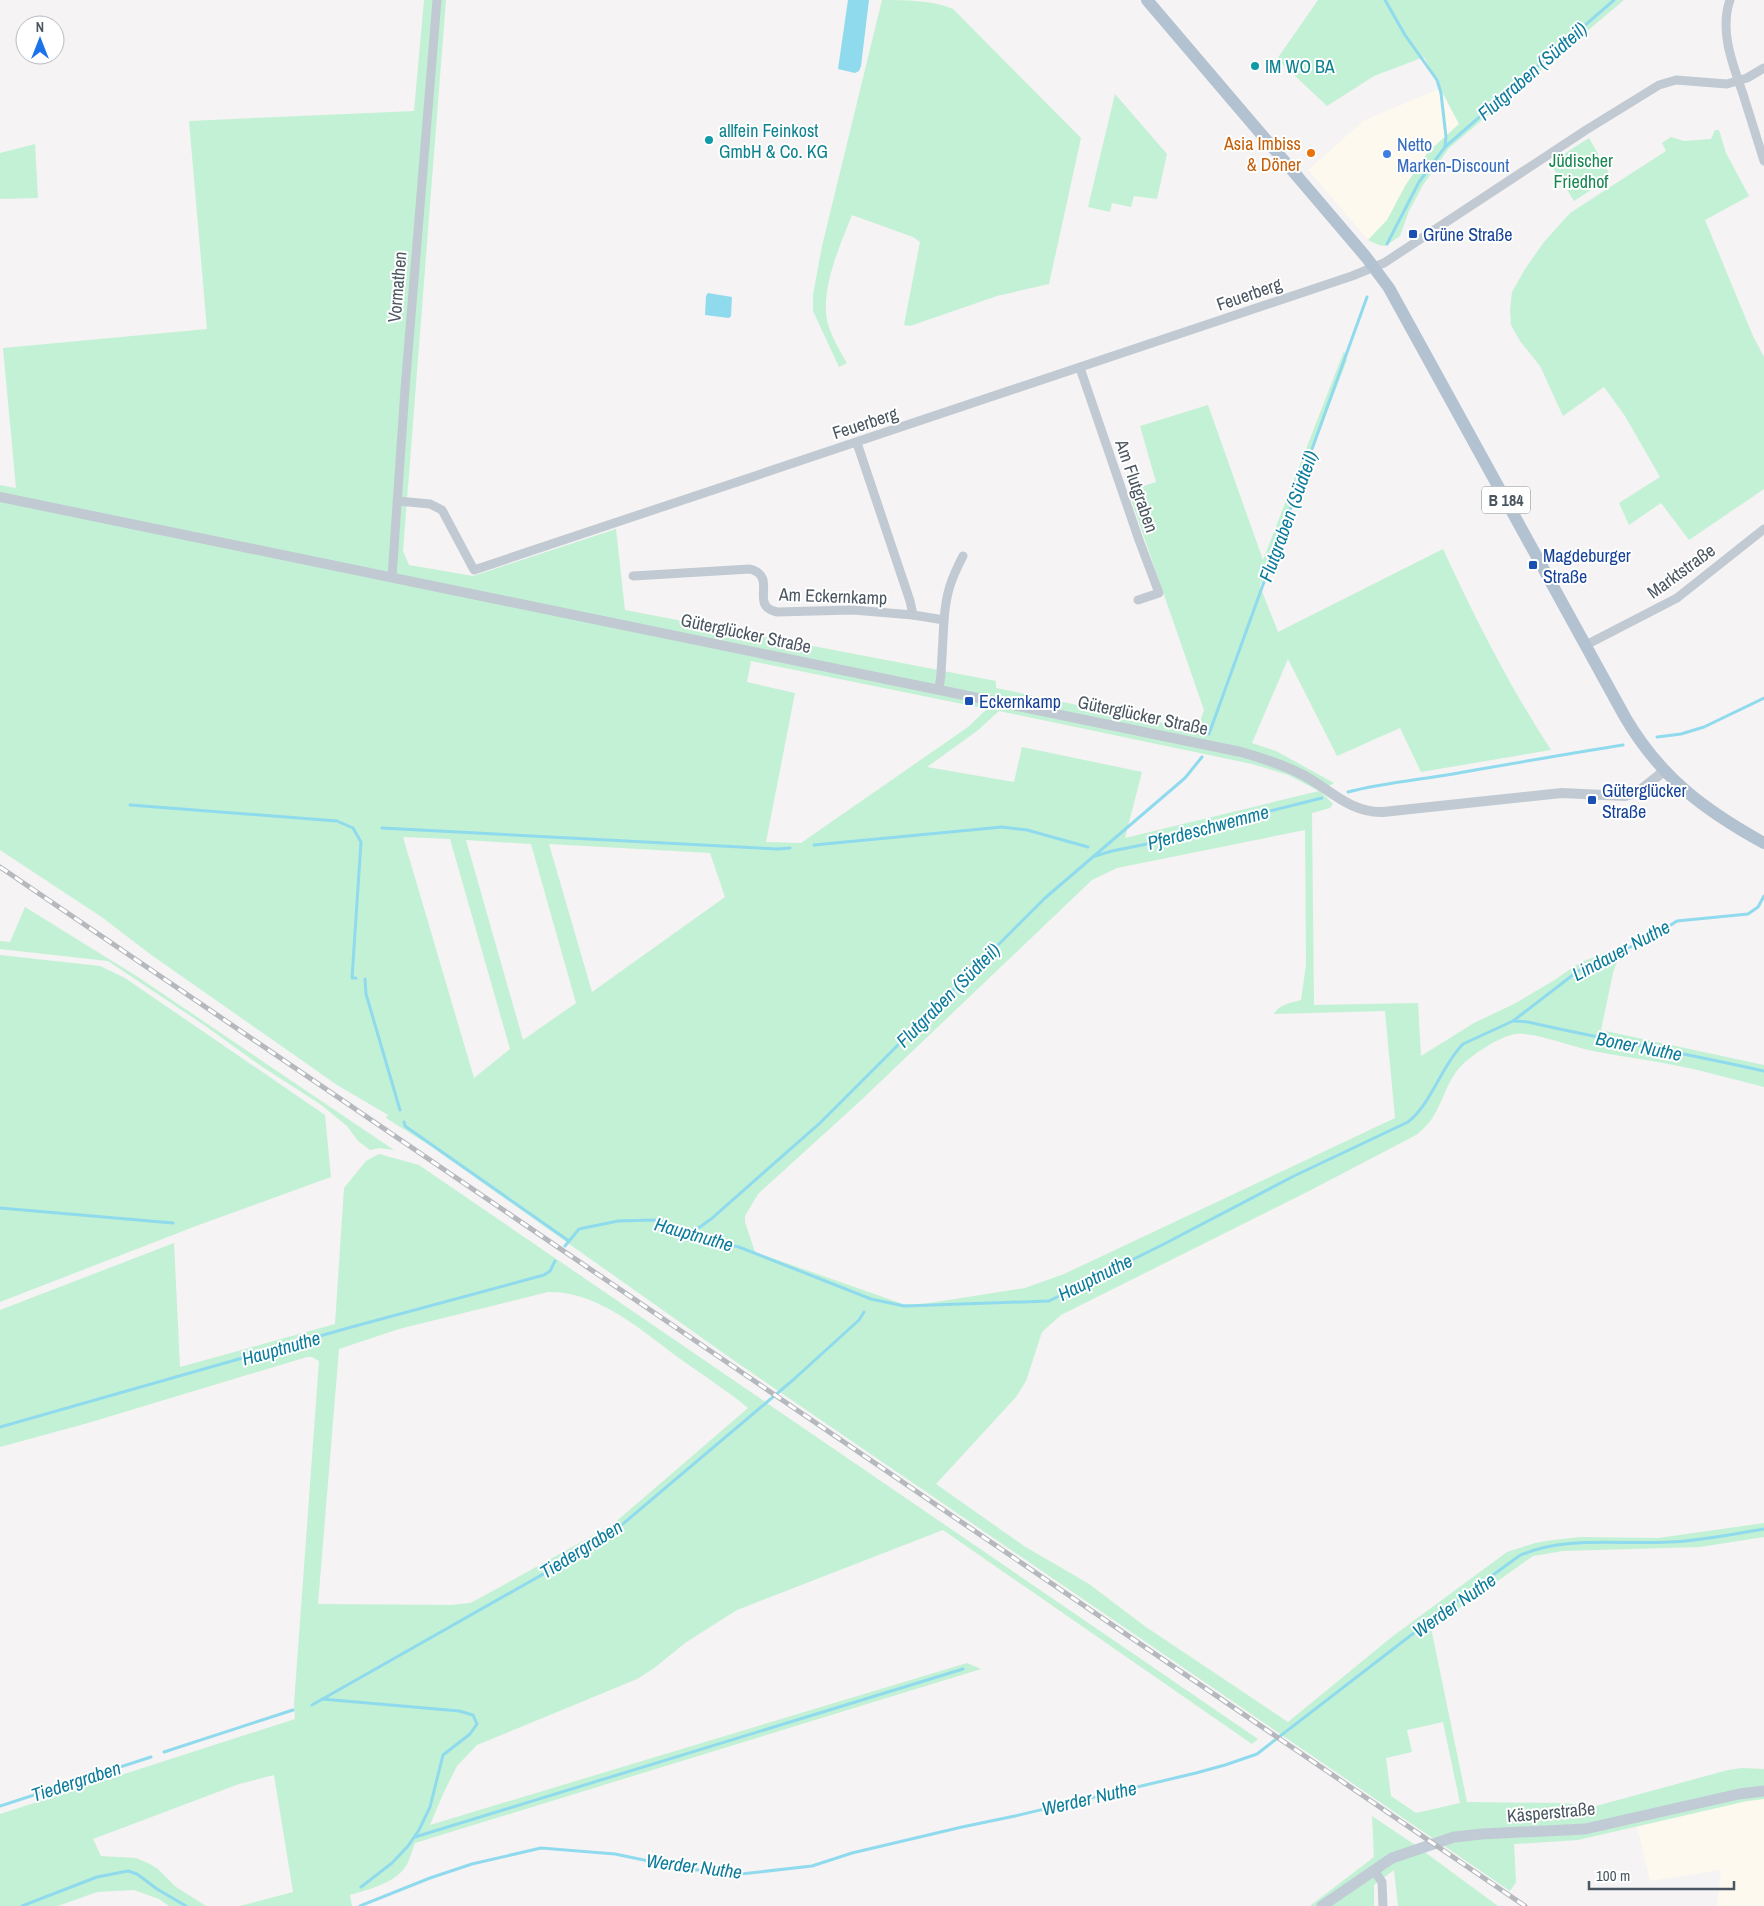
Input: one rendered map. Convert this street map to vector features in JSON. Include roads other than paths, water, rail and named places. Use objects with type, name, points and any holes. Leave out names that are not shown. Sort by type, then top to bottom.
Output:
[{"type":"main road","name":"B 184","points":[[1148,0],[1374,266],[1401,309],[1645,749],[1686,792],[1714,813],[1764,843]]},
{"type":"main road","name":"Käsperstraße","points":[[1324,1905],[1374,1870],[1400,1855],[1454,1837],[1585,1829],[1764,1790]]},
{"type":"street","name":"Vormathen","points":[[392,577],[437,0]]},
{"type":"street","points":[[1730,0],[1726,16],[1726,34],[1738,82],[1764,161]]},
{"type":"street","points":[[1374,266],[1384,263],[1594,125],[1659,85],[1676,80],[1724,84],[1738,82],[1764,68]]},
{"type":"street","name":"Feuerberg","points":[[398,501],[430,504],[442,510],[474,570],[1080,368],[1352,276],[1374,266]]},
{"type":"street","name":"Am Flutgraben","points":[[1080,368],[1159,593],[1138,600]]},
{"type":"street","name":"Am Eckernkamp","points":[[857,443],[910,601],[913,616]]},
{"type":"street","name":"Güterglücker Straße","points":[[0,497],[1241,752],[1272,762],[1316,782],[1359,810],[1373,812],[1562,793],[1625,796],[1638,792],[1664,771]]},
{"type":"street","name":"Marktstraße","points":[[1586,645],[1677,598],[1764,529]]},
{"type":"street","points":[[939,689],[946,596],[952,577],[963,556]]},
{"type":"street","name":"Am Eckernkamp","points":[[633,576],[750,569],[756,571],[763,579],[764,603],[766,607],[777,612],[853,610],[944,620]]},
{"type":"street","points":[[1374,1870],[1382,1882],[1383,1906]]},
{"type":"water","points":[[848,0],[869,0],[861,66],[859,71],[855,73],[838,69]]},
{"type":"water","points":[[708,293],[732,297],[731,316],[729,318],[705,315],[706,296]]},
{"type":"waterway","points":[[1385,0],[1405,35],[1437,80],[1441,93],[1446,137],[1445,147]]},
{"type":"waterway","name":"Flutgraben (Südteil)","points":[[1387,244],[1419,182],[1445,147],[1614,0]]},
{"type":"waterway","name":"Flutgraben (Südteil)","points":[[1209,734],[1367,297]]},
{"type":"waterway","points":[[1657,737],[1681,734],[1704,727],[1764,698]]},
{"type":"waterway","name":"Lindauer Nuthe","points":[[1348,792],[1623,745]]},
{"type":"waterway","name":"Flutgraben (Südteil)","points":[[692,1230],[711,1219],[821,1122],[1045,898],[1185,778],[1202,757]]},
{"type":"waterway","name":"Pferdeschwemme","points":[[1095,856],[1162,841],[1226,822],[1322,798]]},
{"type":"waterway","points":[[130,805],[337,821],[353,828],[361,842],[352,978],[356,978]]},
{"type":"waterway","points":[[814,845],[1002,827],[1027,830],[1088,847]]},
{"type":"waterway","points":[[382,828],[778,849],[790,848]]},
{"type":"waterway","name":"Hauptnuthe","points":[[565,1246],[579,1229],[618,1221],[654,1220],[691,1230],[705,1240],[739,1247],[871,1299],[904,1306],[1049,1301],[1294,1176],[1408,1122],[1424,1105],[1448,1063],[1463,1044],[1513,1021],[1578,971],[1652,937],[1677,921],[1748,914],[1758,907],[1764,896]]},
{"type":"waterway","points":[[365,979],[366,994],[400,1110]]},
{"type":"waterway","name":"Boner Nuthe","points":[[1513,1021],[1528,1022],[1764,1071]]},
{"type":"waterway","points":[[404,1122],[405,1126],[569,1241]]},
{"type":"waterway","points":[[0,1208],[173,1223]]},
{"type":"waterway","name":"Hauptnuthe","points":[[0,1427],[348,1328],[544,1275],[550,1271],[555,1261]]},
{"type":"waterway","name":"Tiedergraben","points":[[312,1705],[605,1539],[793,1380],[859,1320],[864,1312]]},
{"type":"waterway","name":"Werder Nuthe","points":[[360,1906],[430,1878],[472,1864],[541,1848],[615,1854],[687,1869],[741,1874],[812,1866],[852,1853],[1196,1773],[1257,1754],[1419,1629],[1519,1556],[1536,1549],[1554,1545],[1592,1542],[1651,1543],[1681,1541],[1764,1529]]},
{"type":"waterway","points":[[415,1837],[963,1669]]},
{"type":"waterway","points":[[322,1699],[459,1711],[473,1715],[477,1724],[470,1734],[443,1755],[430,1807],[419,1830],[408,1846],[392,1863],[361,1887]]},
{"type":"waterway","name":"Tiedergraben","points":[[164,1752],[293,1710]]},
{"type":"waterway","name":"Tiedergraben","points":[[0,1806],[151,1757]]},
{"type":"waterway","name":"Werder Nuthe","points":[[22,1906],[97,1877],[128,1871],[137,1874],[157,1889],[186,1906]]},
{"type":"railway","points":[[0,867],[1525,1906]]},
{"type":"place","name":"IM WO BA","points":[[1255,66]]},
{"type":"place","name":"allfein Feinkost GmbH & Co. KG","points":[[709,140]]},
{"type":"place","name":"Asia Imbiss & Döner","points":[[1311,153]]},
{"type":"place","name":"Netto Marken-Discount","points":[[1387,154]]},
{"type":"place","name":"Grüne Straße","points":[[1413,234]]},
{"type":"place","name":"Magdeburger Straße","points":[[1533,565]]},
{"type":"place","name":"Eckernkamp","points":[[969,701]]},
{"type":"place","name":"Güterglücker Straße","points":[[1592,800]]},
{"type":"park label","name":"Jüdischer Friedhof","points":[[1581,170]]}]
